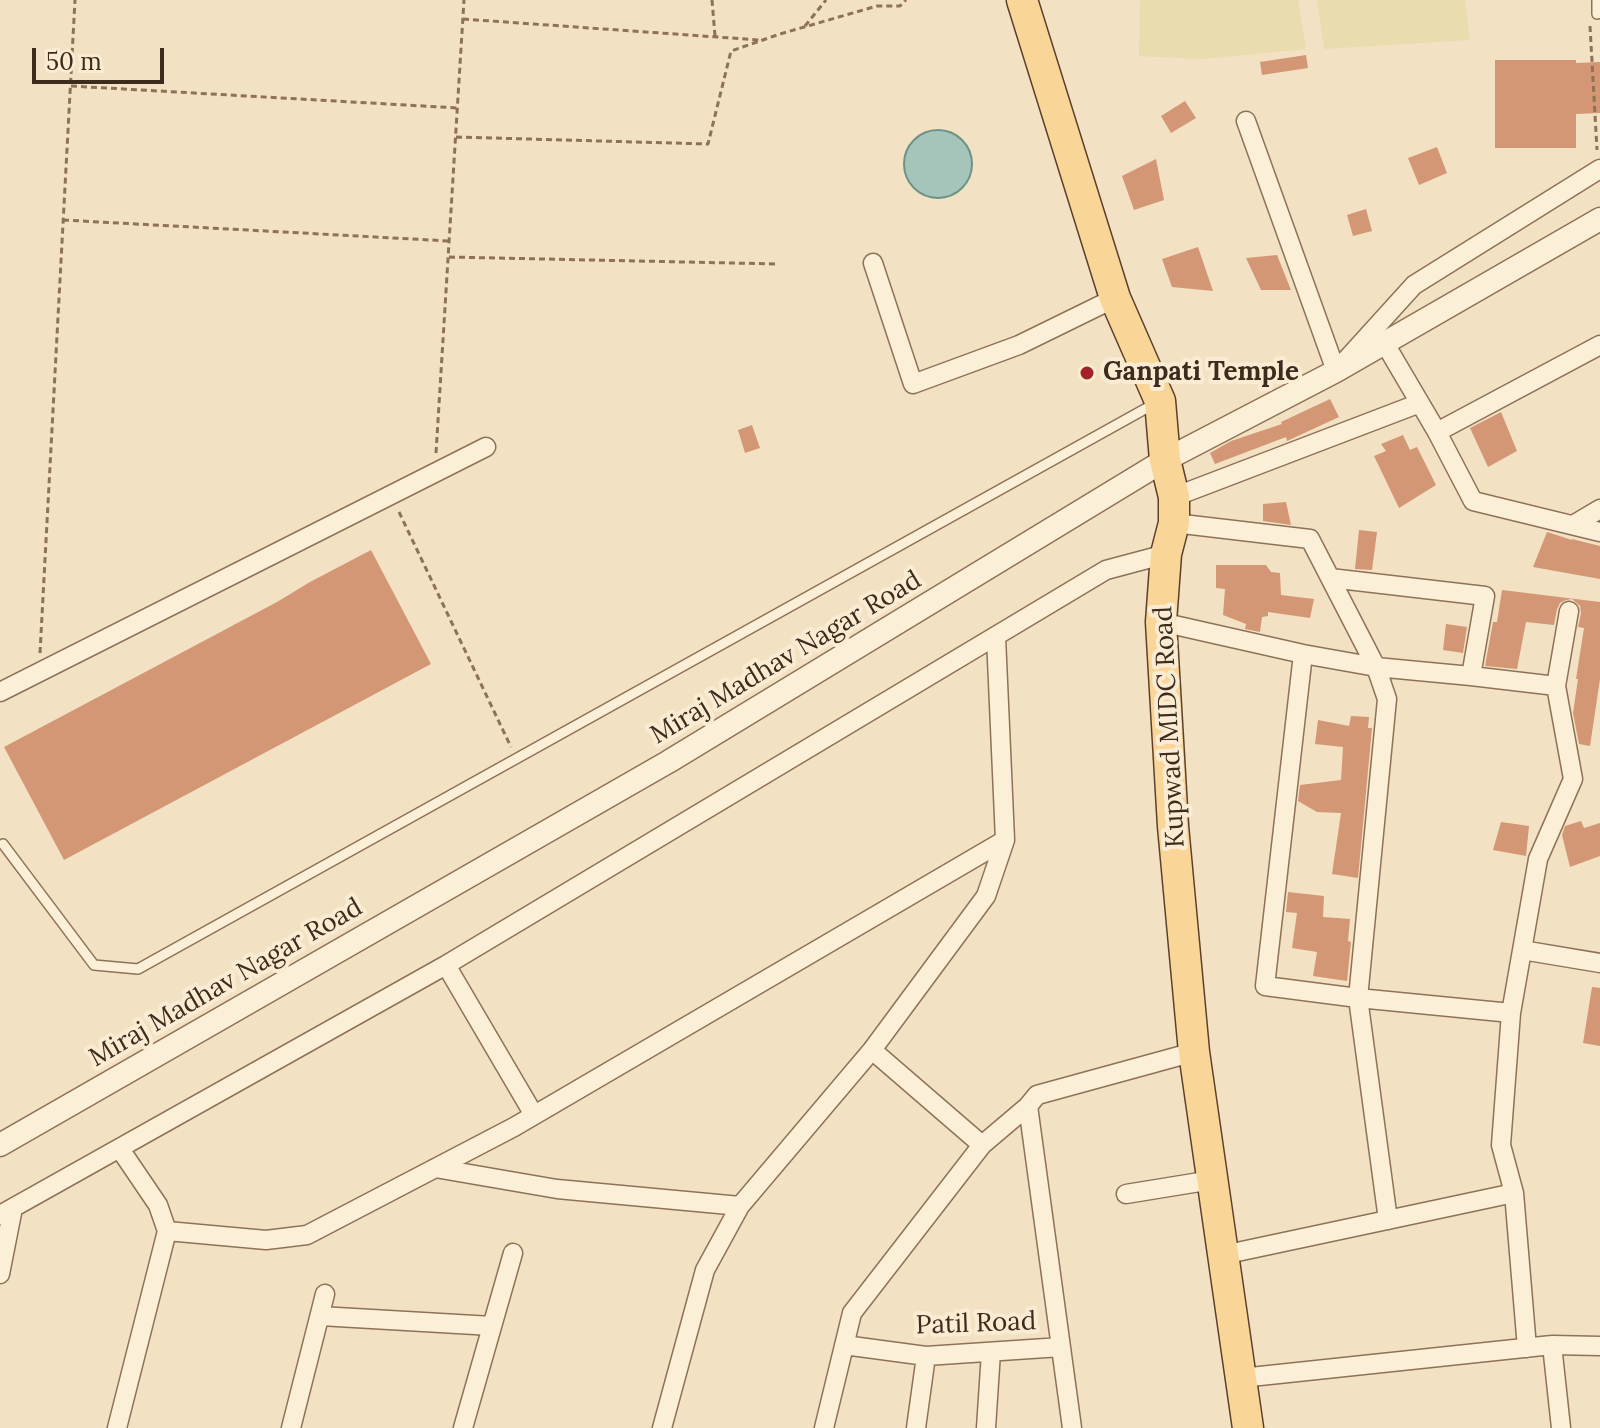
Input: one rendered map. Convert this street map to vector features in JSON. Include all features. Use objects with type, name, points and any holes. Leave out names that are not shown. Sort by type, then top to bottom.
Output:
[{"type":"main road","name":"Kupwad MIDC Road","points":[[1022,0],[1115,298],[1160,401],[1165,460],[1174,510],[1166,554],[1161,622],[1173,826],[1194,1052],[1248,1428]]},
{"type":"street","points":[[1246,121],[1336,371],[1414,285],[1599,169]]},
{"type":"street","name":"Miraj Madhav Nagar Road","points":[[0,1145],[668,762],[1165,460],[1336,371],[1600,219]]},
{"type":"street","points":[[873,263],[913,384],[1019,345],[1115,298]]},
{"type":"street","points":[[1384,342],[1473,501],[1600,532]]},
{"type":"street","points":[[1437,432],[1600,345]]},
{"type":"street","points":[[1174,510],[1420,403]]},
{"type":"street","points":[[0,692],[486,447]]},
{"type":"street","points":[[1573,525],[1600,509]]},
{"type":"street","points":[[1174,510],[1310,539],[1376,667],[1387,699],[1358,998],[1388,1220]]},
{"type":"street","points":[[0,1274],[7,1212],[446,965],[1106,570],[1166,554]]},
{"type":"street","points":[[1330,578],[1485,596],[1471,676]]},
{"type":"street","points":[[1527,1348],[1514,1193],[1501,1145],[1511,1013],[1538,859],[1573,779],[1556,686],[1569,611]]},
{"type":"street","points":[[1161,622],[1376,667],[1556,686]]},
{"type":"street","points":[[662,1428],[705,1270],[740,1206],[872,1050],[986,896],[1005,840],[996,637]]},
{"type":"street","points":[[1303,654],[1265,986],[1511,1013]]},
{"type":"street","points":[[167,1231],[266,1240],[307,1235],[534,1115],[1005,840]]},
{"type":"street","points":[[1522,950],[1600,963]]},
{"type":"street","points":[[446,965],[534,1115]]},
{"type":"street","points":[[872,1050],[982,1145]]},
{"type":"street","points":[[824,1428],[852,1313],[982,1145],[1037,1095],[1194,1052]]},
{"type":"street","points":[[1028,1106],[1072,1428]]},
{"type":"street","points":[[117,1428],[167,1231],[158,1205],[120,1149]]},
{"type":"street","points":[[435,1168],[557,1189],[740,1206]]},
{"type":"street","points":[[1126,1194],[1212,1180]]},
{"type":"street","points":[[1223,1255],[1514,1193]]},
{"type":"street","points":[[463,1428],[513,1253]]},
{"type":"street","points":[[291,1428],[325,1294]]},
{"type":"street","points":[[320,1316],[492,1326]]},
{"type":"street","name":"Patil Road","points":[[844,1345],[926,1356],[1061,1347]]},
{"type":"street","points":[[1552,1345],[1561,1428]]},
{"type":"street","points":[[1241,1378],[1552,1345],[1600,1346]]},
{"type":"street","points":[[986,1428],[991,1352]]},
{"type":"street","points":[[916,1428],[926,1356]]},
{"type":"lane","points":[[1597,0],[1597,14],[1600,13]]},
{"type":"lane","points":[[3,844],[94,965],[138,969],[1160,401]]},
{"type":"path","points":[[39,672],[75,0]]},
{"type":"path","points":[[435,473],[464,0]]},
{"type":"path","points":[[712,0],[715,37]]},
{"type":"path","points":[[805,26],[826,0]]},
{"type":"path","points":[[456,137],[708,144],[731,51],[877,6],[900,6],[906,0]]},
{"type":"path","points":[[1589,15],[1599,169]]},
{"type":"path","points":[[463,19],[762,40]]},
{"type":"path","points":[[71,86],[458,108]]},
{"type":"path","points":[[63,220],[449,241]]},
{"type":"path","points":[[449,257],[779,264]]},
{"type":"path","points":[[394,503],[516,758]]},
{"type":"shaded area","points":[[1140,0],[1298,0],[1306,49],[1203,59],[1139,56]]},
{"type":"shaded area","points":[[1317,0],[1465,0],[1470,40],[1324,49]]},
{"type":"water","points":[[938,130],[962,140],[972,164],[962,188],[938,198],[914,188],[904,164],[914,140]]},
{"type":"building","points":[[1306,55],[1308,68],[1262,75],[1260,62]]},
{"type":"building","points":[[1495,60],[1600,62],[1600,113],[1576,114],[1576,148],[1495,148]]},
{"type":"building","points":[[1185,101],[1196,118],[1171,133],[1161,116]]},
{"type":"building","points":[[1437,147],[1447,173],[1419,185],[1408,158]]},
{"type":"building","points":[[1156,159],[1164,200],[1134,210],[1122,176]]},
{"type":"building","points":[[1366,209],[1372,231],[1353,236],[1347,215]]},
{"type":"building","points":[[1198,247],[1213,291],[1172,287],[1162,259]]},
{"type":"building","points":[[1277,255],[1291,290],[1261,290],[1246,258]]},
{"type":"building","points":[[1330,399],[1339,417],[1287,441],[1286,437],[1215,464],[1210,453],[1231,441],[1282,424]]},
{"type":"building","points":[[1501,412],[1517,451],[1488,467],[1470,428]]},
{"type":"building","points":[[752,425],[760,448],[745,453],[738,430]]},
{"type":"building","points":[[1403,435],[1410,450],[1417,447],[1436,485],[1399,508],[1374,456],[1386,451],[1381,444]]},
{"type":"building","points":[[1286,502],[1291,525],[1263,521],[1263,504]]},
{"type":"building","points":[[1359,530],[1377,532],[1372,570],[1355,569]]},
{"type":"building","points":[[1547,532],[1600,546],[1600,579],[1533,567]]},
{"type":"building","points":[[371,550],[431,664],[64,860],[4,747]]},
{"type":"building","points":[[1216,565],[1266,565],[1271,572],[1280,573],[1281,595],[1314,599],[1310,618],[1268,612],[1268,616],[1262,617],[1260,632],[1245,629],[1246,624],[1223,615],[1225,589],[1216,588]]},
{"type":"building","points":[[1502,590],[1600,602],[1600,679],[1590,746],[1579,744],[1573,713],[1584,628],[1578,627],[1580,606],[1572,599],[1560,603],[1554,625],[1526,622],[1517,669],[1485,666]]},
{"type":"building","points":[[1446,624],[1467,627],[1463,653],[1443,650]]},
{"type":"building","points":[[1351,716],[1369,717],[1368,728],[1372,728],[1358,878],[1332,874],[1341,813],[1317,812],[1298,801],[1300,785],[1341,780],[1343,747],[1315,744],[1318,720],[1349,726]]},
{"type":"building","points":[[1581,821],[1584,828],[1600,823],[1600,856],[1570,867],[1562,835],[1565,826]]},
{"type":"building","points":[[1501,822],[1529,826],[1526,856],[1493,850]]},
{"type":"building","points":[[1288,892],[1324,896],[1323,917],[1350,919],[1347,981],[1313,976],[1317,952],[1292,948],[1297,913],[1286,912]]},
{"type":"building","points":[[1592,987],[1600,988],[1600,1046],[1583,1043]]},
{"type":"place","name":"Ganpati Temple","points":[[1087,373]]}]
